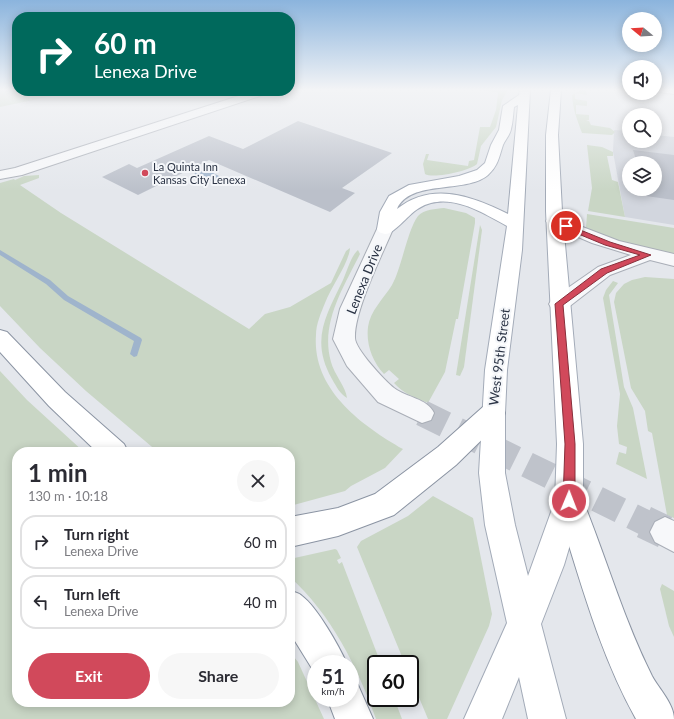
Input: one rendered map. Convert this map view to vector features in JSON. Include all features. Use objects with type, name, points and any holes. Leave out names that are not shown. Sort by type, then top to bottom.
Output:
[{"type":"main road","points":[[385,229],[388,212],[394,199],[414,188],[462,180],[482,174],[491,164],[497,146],[505,130],[506,124]]},
{"type":"main road","name":"West 95th Street","points":[[523,124],[515,224],[496,370],[492,413],[492,473],[500,525],[547,719]]},
{"type":"main road","points":[[483,719],[549,565],[569,501],[570,444],[554,221],[553,124]]},
{"type":"main road","points":[[385,229],[415,204],[427,198],[445,197],[488,209],[515,224]]},
{"type":"main road","points":[[0,338],[57,399],[110,447]]},
{"type":"main road","points":[[295,531],[338,522],[384,505],[447,456],[492,413]]},
{"type":"main road","points":[[569,501],[620,646],[644,700],[657,719]]},
{"type":"main road","points":[[295,613],[310,632],[324,655]]},
{"type":"main road","points":[[349,707],[354,719]]},
{"type":"street","points":[[0,175],[24,170],[166,124]]},
{"type":"street","points":[[554,221],[607,244],[674,260]]},
{"type":"street","name":"Lenexa Drive","points":[[385,229],[350,309],[344,339],[355,360],[386,395],[422,413]]},
{"type":"street","points":[[559,304],[604,271],[648,255]]},
{"type":"shaded area","points":[[614,130],[622,131],[622,148],[662,148],[662,136],[674,137],[674,225],[625,217],[613,152]]},
{"type":"green space","points":[[491,124],[497,124],[496,127],[481,146],[477,164],[473,167],[451,174],[436,176],[425,174],[423,164],[426,154],[429,154],[427,160],[468,166],[469,161],[474,160],[480,127],[490,127]]},
{"type":"green space","points":[[579,124],[590,124],[591,125],[610,128],[615,132],[612,135],[582,133]]},
{"type":"green space","points":[[587,145],[602,147],[613,152],[613,156],[607,156],[612,180],[618,182],[625,217],[588,211],[592,188]]},
{"type":"green space","points":[[39,175],[39,178],[20,185],[61,213],[249,329],[265,314],[290,307],[331,283],[346,251],[350,248],[347,261],[328,297],[319,319],[316,331],[317,354],[322,372],[342,403],[371,429],[403,449],[385,468],[351,486],[345,491],[295,505],[295,447],[152,447],[86,391],[40,348],[0,306],[0,183],[15,180],[24,176]]},
{"type":"green space","points":[[444,208],[466,213],[475,218],[475,223],[458,319],[456,319],[445,372],[428,403],[401,390],[394,383],[399,379],[389,370],[384,374],[376,364],[369,346],[368,327],[374,310],[396,277],[411,231],[418,216],[427,211]]},
{"type":"green space","points":[[587,214],[674,228],[674,255],[625,246],[589,231],[586,228]]},
{"type":"green space","points":[[480,225],[482,230],[464,367],[460,376],[456,375]]},
{"type":"green space","points":[[358,250],[360,254],[340,293],[328,334],[328,348],[331,362],[347,398],[337,387],[325,365],[321,340],[326,317],[351,260]]},
{"type":"green space","points":[[645,277],[674,279],[674,518],[667,515],[652,433],[648,431],[645,411],[631,388],[614,302],[616,293],[624,284],[632,280]]},
{"type":"green space","points":[[613,281],[618,283],[609,295],[624,387],[633,408],[647,479],[616,464],[619,452],[626,454],[627,447],[619,444],[617,426],[620,394],[603,298],[606,290]]},
{"type":"green space","points":[[0,371],[27,400],[79,447],[12,447],[12,707],[295,707],[295,658],[307,682],[307,707],[319,707],[324,719],[0,719]]},
{"type":"green space","points":[[433,496],[473,518],[492,614],[489,626],[447,719],[428,719],[419,698],[419,655],[401,655],[357,547],[361,541],[408,516]]},
{"type":"green space","points":[[335,549],[337,550],[341,558],[337,560],[339,564],[342,562],[378,655],[367,655],[367,695],[359,676],[359,655],[349,655],[318,608],[295,582],[295,558]]},
{"type":"green space","points":[[662,584],[674,591],[674,637],[669,626],[660,589]]},
{"type":"green space","points":[[372,707],[397,707],[402,719],[376,719]]},
{"type":"water","points":[[209,171],[221,177],[222,180],[215,181],[194,178],[195,172]]},
{"type":"building","points":[[293,124],[306,124],[392,153],[342,188],[355,193],[330,212],[209,160],[138,195],[102,177],[129,164],[137,168],[209,136],[243,149]]},
{"type":"building","points":[[633,150],[674,155],[674,200],[646,196],[662,196],[662,156],[635,156]]},
{"type":"waterway","points":[[0,252],[48,282],[66,298],[138,340],[134,354]]},
{"type":"tunnel","points":[[422,413],[646,523]]},
{"type":"tunnel","points":[[644,522],[665,532]]},
{"type":"place","name":"La Quinta Inn Kansas City Lenexa","points":[[145,173]]},
{"type":"route","points":[[566,226],[607,244],[648,255],[604,271],[559,304],[570,444],[569,501]]}]
